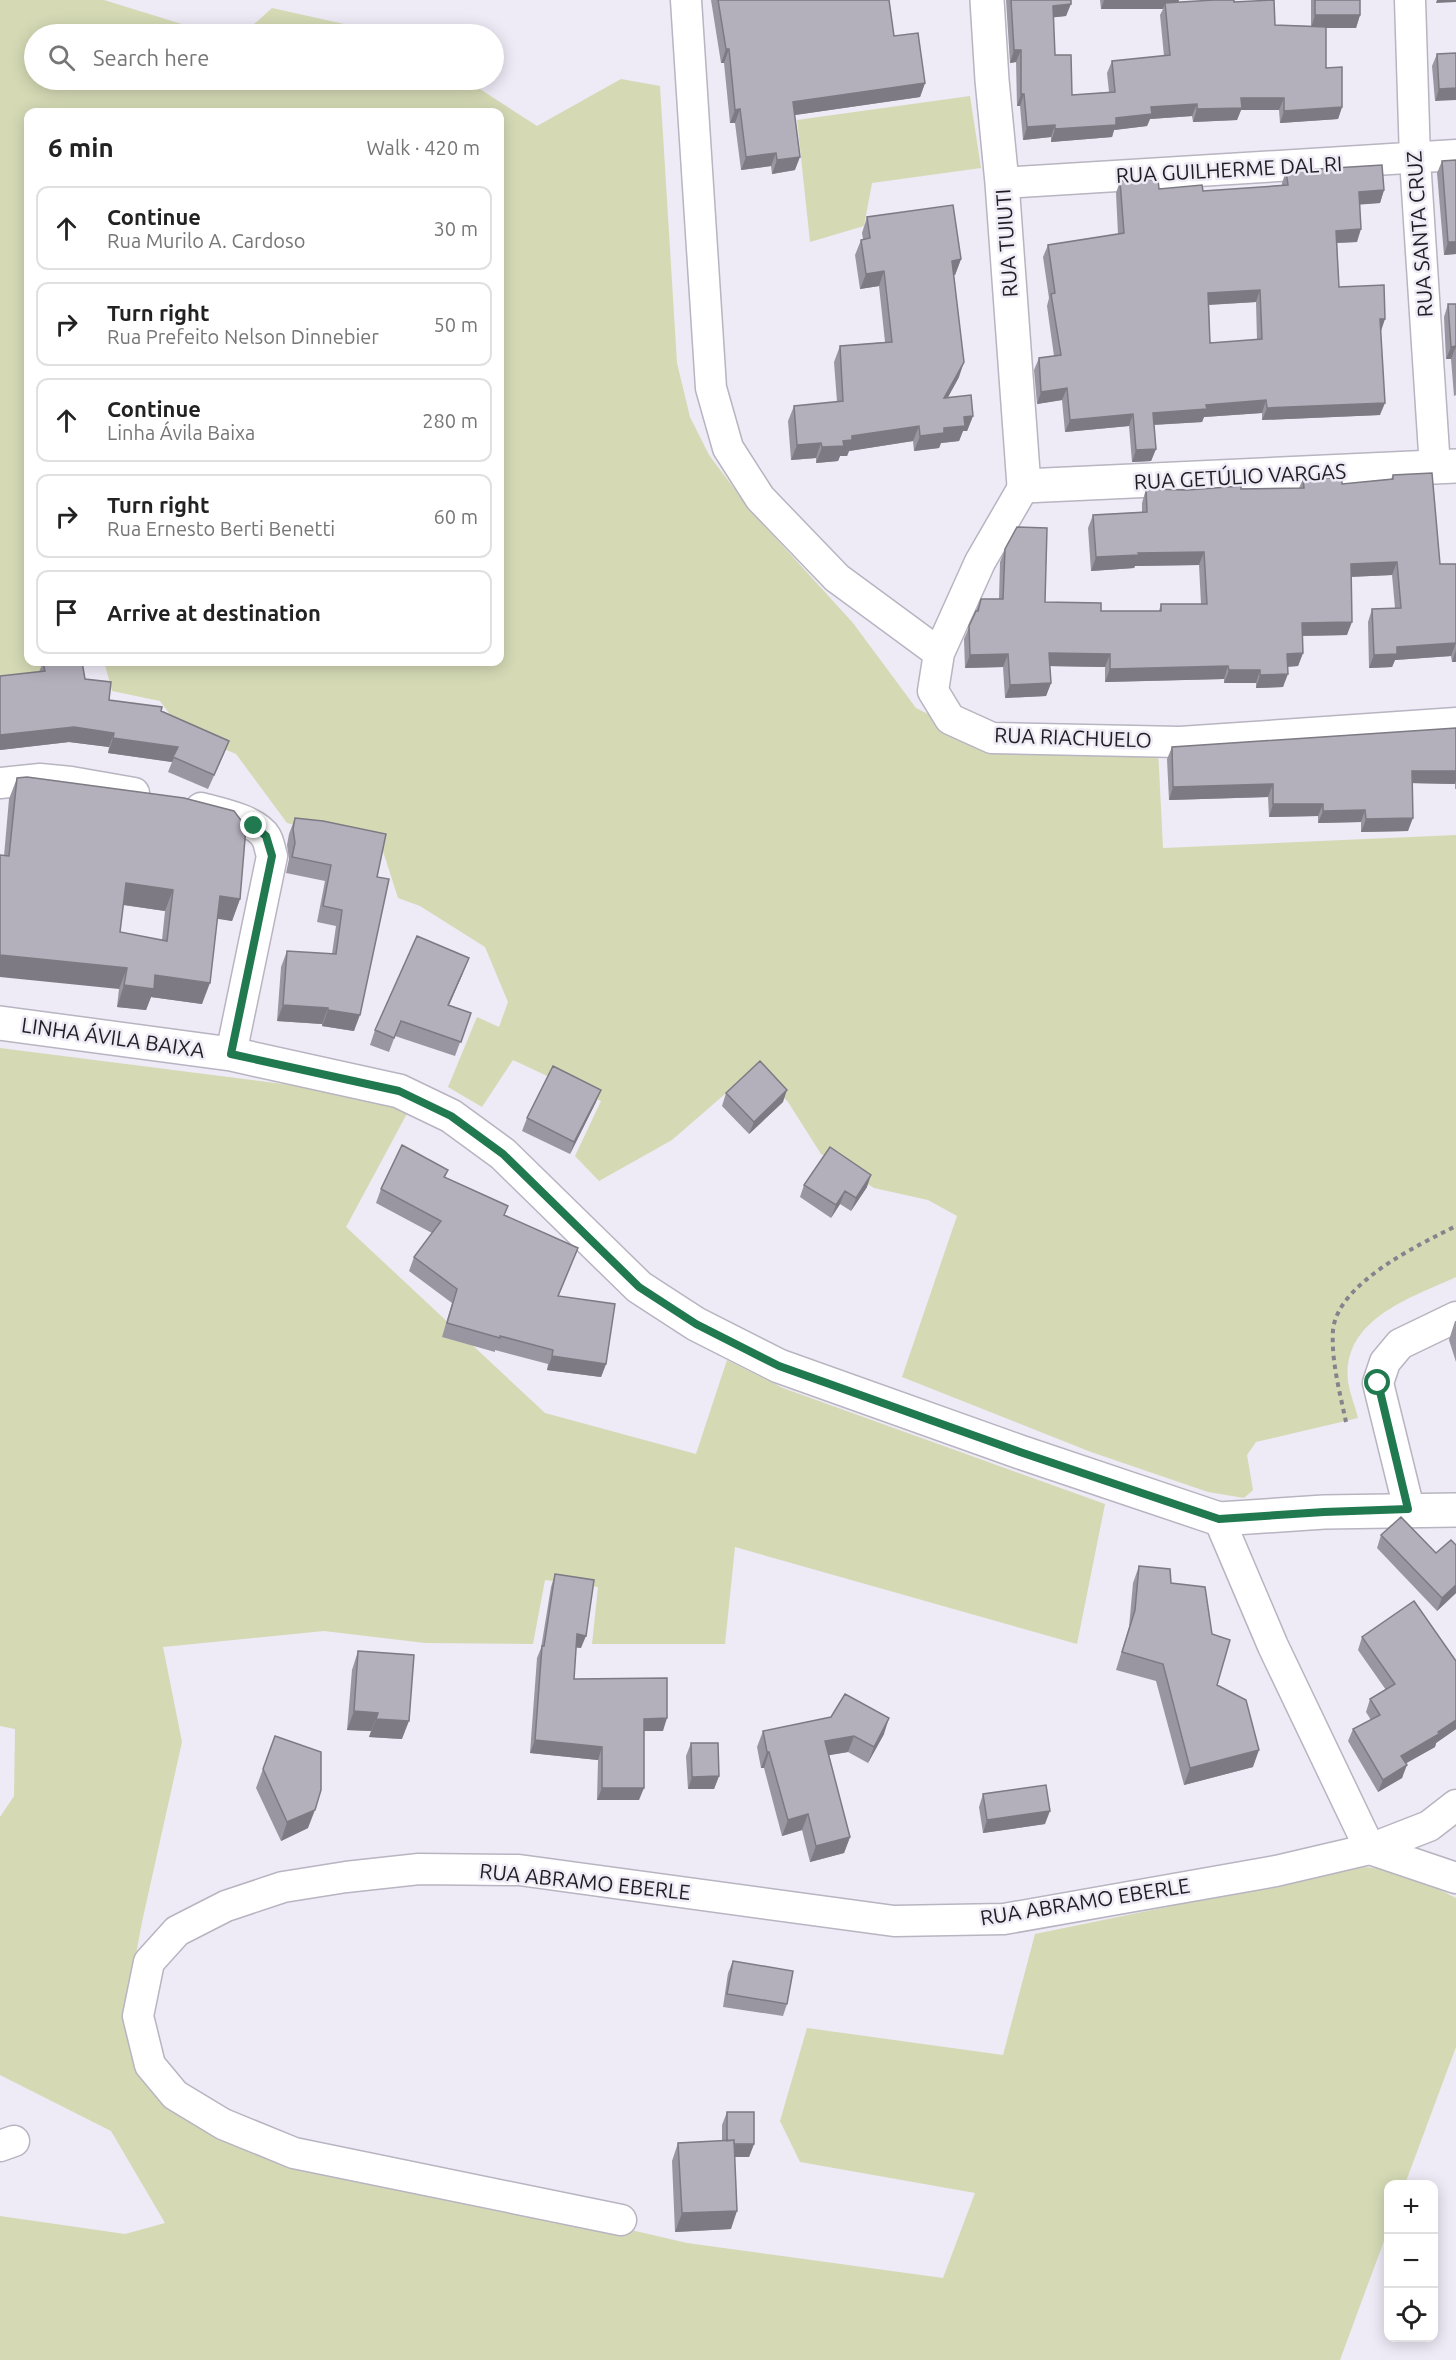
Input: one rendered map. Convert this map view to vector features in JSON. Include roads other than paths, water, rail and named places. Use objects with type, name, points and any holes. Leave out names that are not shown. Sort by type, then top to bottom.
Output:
[{"type":"street","points":[[686,0],[711,388],[728,448],[760,498],[837,578],[939,653]]},
{"type":"street","name":"RUA TUIUTI","points":[[987,0],[1024,486]]},
{"type":"street","name":"RUA SANTA CRUZ","points":[[1410,0],[1415,159],[1446,467]]},
{"type":"street","name":"RUA GUILHERME DAL RI","points":[[1002,183],[1456,155]]},
{"type":"street","name":"RUA GETÚLIO VARGAS","points":[[1024,486],[1446,467]]},
{"type":"street","name":"RUA RIACHUELO","points":[[1024,486],[980,562],[939,653],[933,691],[950,719],[992,738],[1180,742],[1456,723]]},
{"type":"street","points":[[0,783],[39,779],[71,782],[167,800],[234,817],[254,826],[266,836],[272,856],[231,1054]]},
{"type":"street","name":"LINHA ÁVILA BAIXA","points":[[0,1023],[231,1054],[399,1091],[451,1116],[503,1154],[639,1287],[696,1324],[779,1366],[1020,1452],[1219,1519]]},
{"type":"street","points":[[1408,1509],[1378,1383],[1385,1362],[1400,1344],[1456,1317]]},
{"type":"street","points":[[1456,1510],[1324,1512],[1219,1519],[1273,1646],[1370,1850],[1456,1878]]},
{"type":"street","name":"RUA ABRAMO EBERLE","points":[[621,2220],[294,2152],[223,2124],[175,2095],[150,2065],[138,2016],[149,1962],[177,1931],[226,1906],[283,1887],[419,1869],[519,1870],[905,1921],[1004,1919],[1276,1871],[1370,1850],[1429,1826],[1456,1805]]}]
